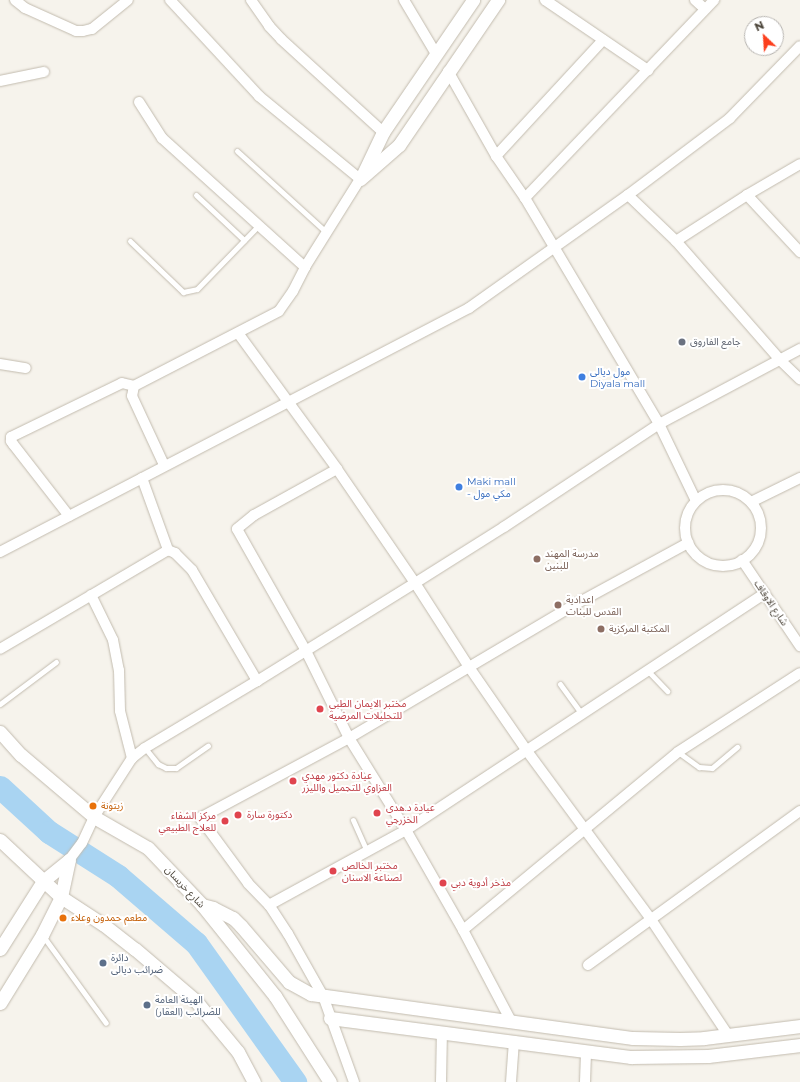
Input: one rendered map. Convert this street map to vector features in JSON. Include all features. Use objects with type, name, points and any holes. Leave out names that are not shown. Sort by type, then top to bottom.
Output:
[{"type":"street","points":[[15,0],[25,8],[76,31],[92,29],[128,0]]},
{"type":"street","points":[[170,0],[259,96],[360,180]]},
{"type":"street","points":[[251,0],[268,26],[281,39],[383,132]]},
{"type":"street","points":[[404,0],[436,54]]},
{"type":"street","points":[[69,516],[10,440],[11,437],[122,383],[134,386],[279,311],[293,291],[305,267],[328,233],[360,180],[383,132],[473,0]]},
{"type":"street","points":[[360,180],[399,145],[448,71],[498,0]]},
{"type":"street","points":[[545,0],[648,70]]},
{"type":"street","points":[[695,0],[705,9]]},
{"type":"street","points":[[525,198],[714,0]]},
{"type":"street","points":[[496,156],[603,40]]},
{"type":"street","points":[[0,552],[470,308],[628,195],[730,118],[800,46]]},
{"type":"street","points":[[448,71],[496,156],[525,198],[659,424],[696,501]]},
{"type":"street","points":[[0,81],[44,72]]},
{"type":"street","points":[[139,102],[162,138],[305,267]]},
{"type":"street","points":[[676,242],[747,195],[800,164]]},
{"type":"street","points":[[628,195],[676,242],[780,360],[800,379]]},
{"type":"street","points":[[747,195],[800,252]]},
{"type":"street","points":[[238,333],[337,470],[415,583],[469,667],[527,751],[650,918],[728,1035]]},
{"type":"street","points":[[0,949],[43,881],[69,860],[82,843],[94,817],[132,758],[145,748],[306,651],[504,527],[659,424],[800,349]]},
{"type":"street","points":[[0,364],[26,368]]},
{"type":"street","points":[[134,386],[132,396],[164,466]]},
{"type":"street","points":[[337,470],[254,515],[237,529],[306,651],[349,738],[406,830],[463,930],[511,1021]]},
{"type":"street","points":[[142,478],[168,550],[175,553],[192,570],[257,681]]},
{"type":"street","points":[[751,502],[800,478]]},
{"type":"street","points":[[718,490],[730,491],[741,495],[751,502],[758,517],[760,534],[757,544],[750,554],[731,565],[719,566],[708,563],[698,557],[685,536],[685,523],[689,511],[696,501],[706,494],[718,490]]},
{"type":"street","points":[[354,1082],[323,996],[288,934],[269,905],[248,883],[200,818],[349,738],[576,604],[688,543]]},
{"type":"street","points":[[0,649],[168,550]]},
{"type":"street","name":"شارع الاوقاف","points":[[742,560],[800,646]]},
{"type":"street","points":[[269,905],[406,830],[765,593]]},
{"type":"street","points":[[91,595],[112,640],[119,670],[120,710],[132,758]]},
{"type":"street","points":[[463,930],[678,752],[800,673]]},
{"type":"street","name":"شارع خريسان","points":[[0,732],[21,755],[94,817],[148,848],[202,905],[275,996],[330,1082]]},
{"type":"street","points":[[588,965],[650,918],[800,810]]},
{"type":"street","points":[[0,840],[61,897],[128,944],[195,1000],[238,1052],[254,1082]]},
{"type":"street","points":[[0,1003],[42,935],[61,897],[69,860]]},
{"type":"street","points":[[202,905],[223,913],[241,926],[289,982],[299,989],[323,996],[633,1038],[680,1039],[800,1026]]},
{"type":"street","points":[[330,1018],[631,1057],[682,1058],[733,1054],[800,1045]]},
{"type":"street","points":[[441,1082],[442,1032]]},
{"type":"street","points":[[511,1082],[514,1041]]},
{"type":"street","points":[[585,1082],[586,1052]]},
{"type":"lane","points":[[237,151],[328,233]]},
{"type":"lane","points":[[196,195],[244,240]]},
{"type":"lane","points":[[130,240],[183,292],[197,288],[258,225]]},
{"type":"lane","points":[[0,704],[56,662]]},
{"type":"lane","points":[[648,671],[667,691]]},
{"type":"lane","points":[[560,684],[583,714]]},
{"type":"lane","points":[[145,748],[158,764],[166,768],[176,768],[208,746]]},
{"type":"lane","points":[[678,752],[699,767],[712,768],[737,747]]},
{"type":"lane","points":[[353,820],[367,852]]},
{"type":"lane","points":[[42,935],[106,1023]]},
{"type":"waterway","points":[[0,787],[49,832],[118,876],[196,943],[295,1082]]},
{"type":"place","name":"جامع الفاروق","points":[[682,342]]},
{"type":"place","name":"مول ديالى Diyala mall","points":[[582,377]]},
{"type":"place","name":"Maki mall - مكي مول","points":[[459,487]]},
{"type":"place","name":"مدرسة المهند للبنين","points":[[537,559]]},
{"type":"place","name":"اعدادية القدس للبنات","points":[[558,605]]},
{"type":"place","name":"المكتبة المركزية","points":[[601,629]]},
{"type":"place","name":"مختبر الايمان الطبي للتحليلات المرضية","points":[[320,709]]},
{"type":"place","name":"عيادة دكتور مهدي العزاوي للتجميل والليزر","points":[[293,781]]},
{"type":"place","name":"زيتونة","points":[[93,806]]},
{"type":"place","name":"عيادة د.هدى الخزرجي","points":[[377,813]]},
{"type":"place","name":"دكتورة سارة","points":[[238,815]]},
{"type":"place","name":"مركز الشفاء للعلاج الطبيعي","points":[[225,821]]},
{"type":"place","name":"مختبر الخالص لصناعة الاسنان","points":[[333,871]]},
{"type":"place","name":"مذخر أدوية دبي","points":[[443,883]]},
{"type":"place","name":"مطعم حمدون وعلاء","points":[[63,918]]},
{"type":"place","name":"دائرة ضرائب ديالى","points":[[103,963]]},
{"type":"place","name":"الهيئة العامة للضرائب (العقار)","points":[[147,1005]]}]
